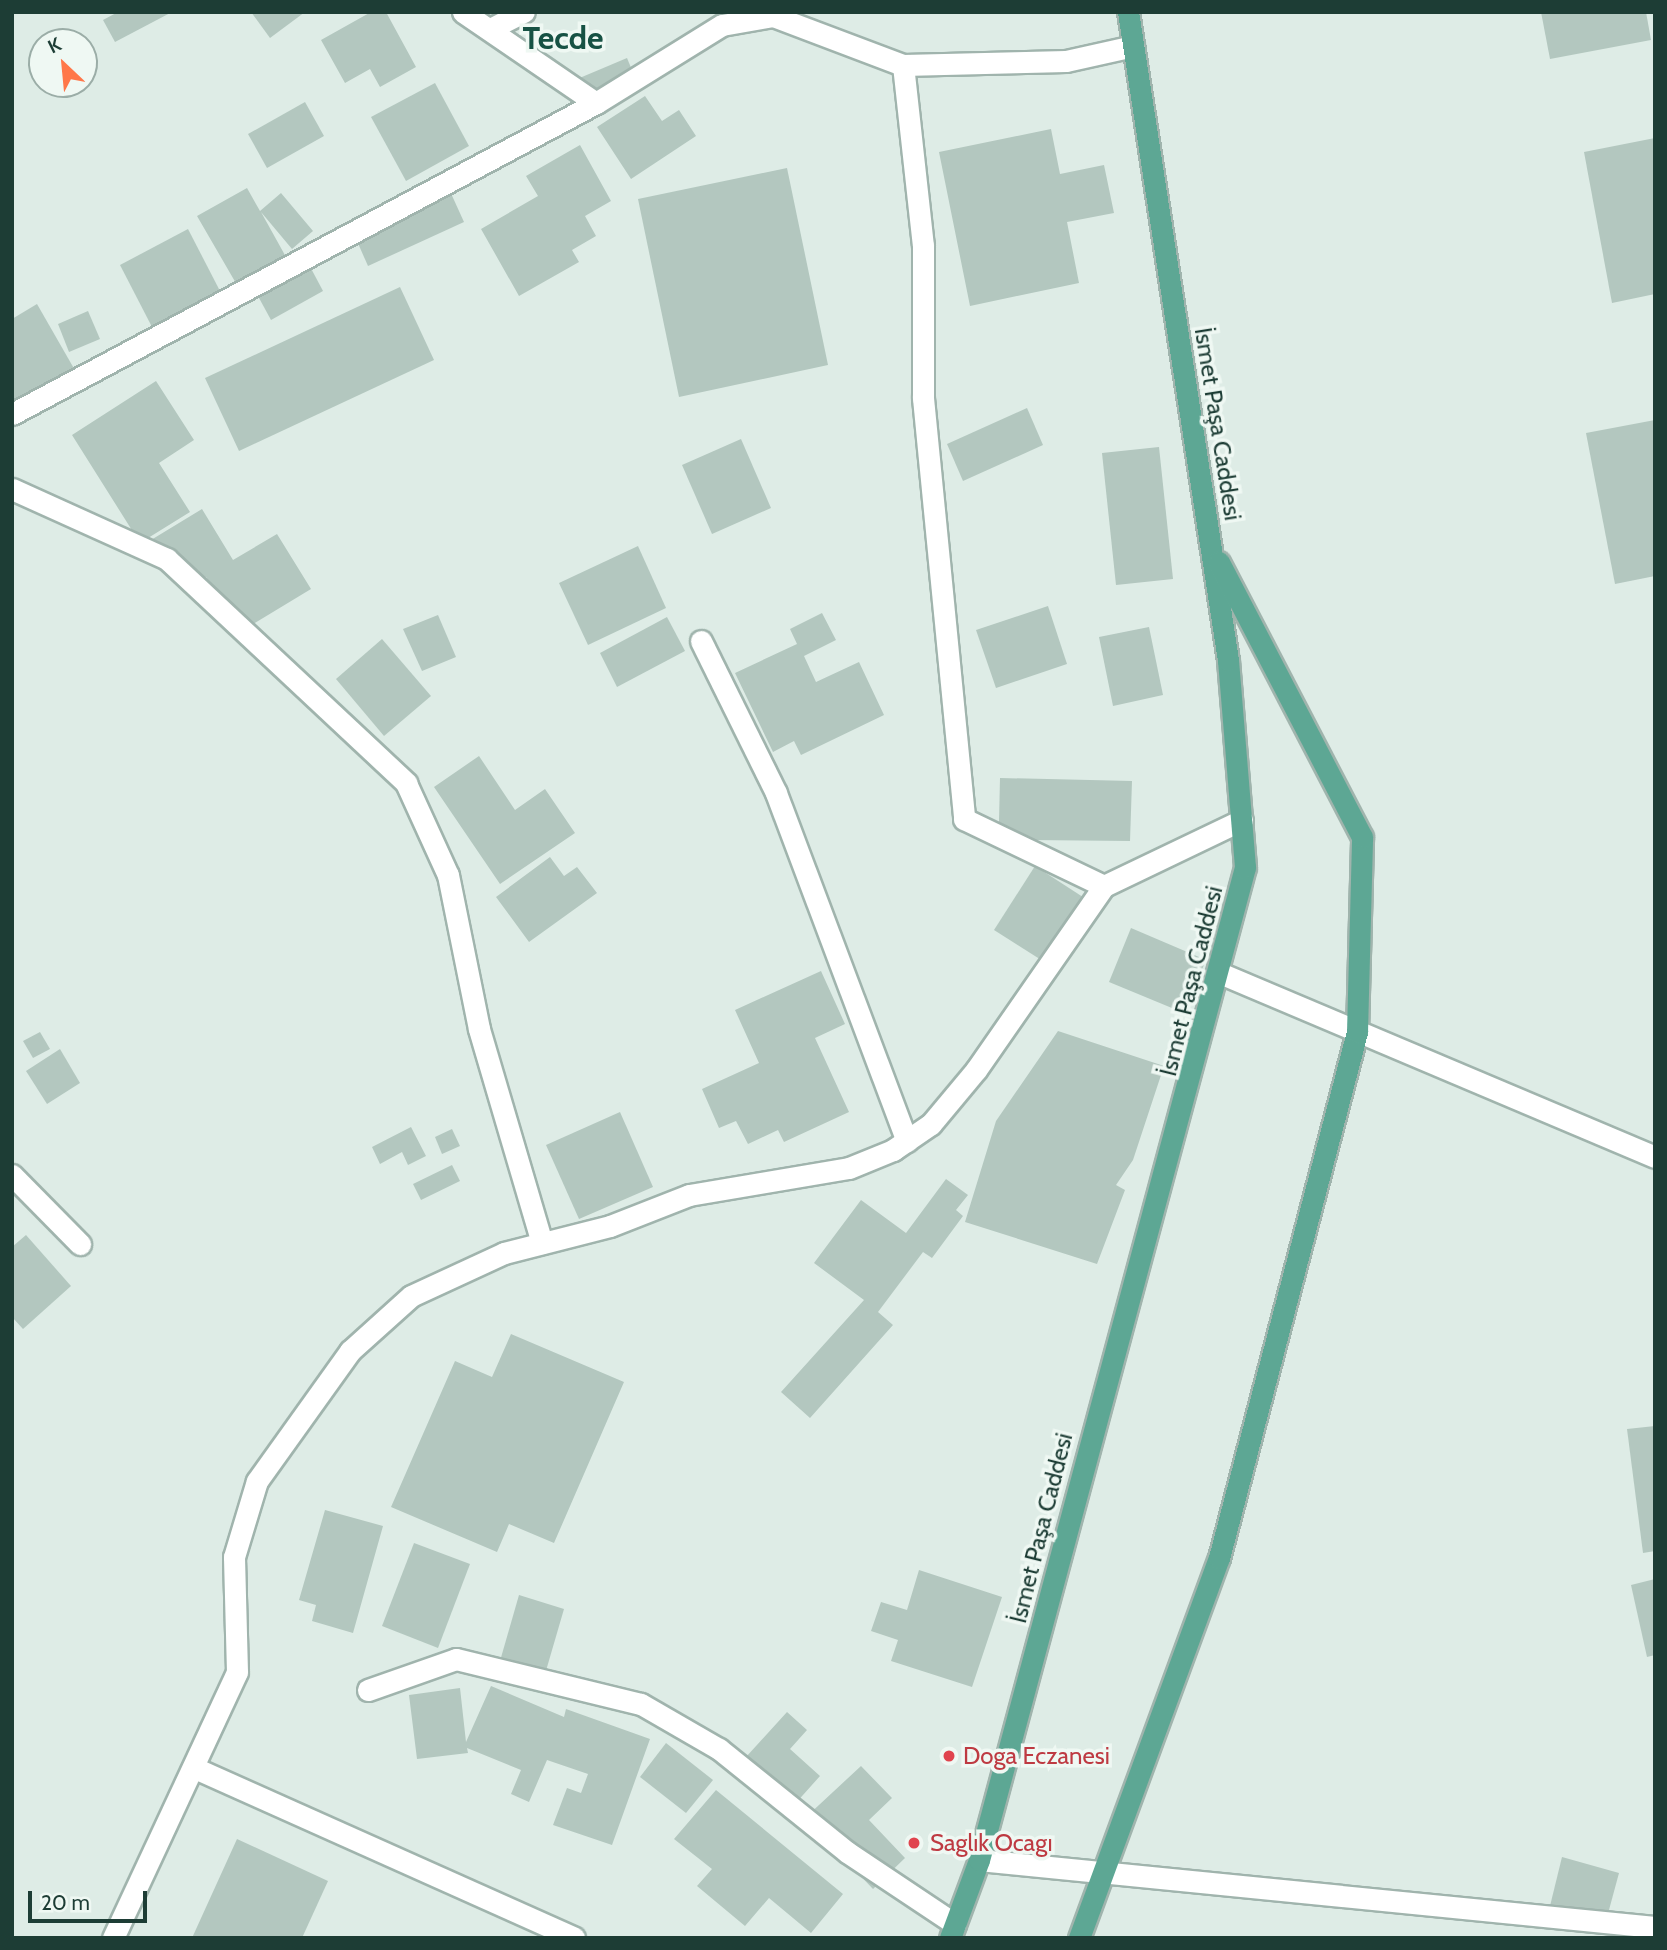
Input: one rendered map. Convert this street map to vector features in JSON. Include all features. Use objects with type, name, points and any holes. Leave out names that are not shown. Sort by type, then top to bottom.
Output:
[{"type":"main road","name":"İsmet Paşa Caddesi","points":[[952,1931],[979,1860],[1242,897],[1242,820],[1211,547],[1128,12]]},
{"type":"main road","points":[[1079,1938],[1107,1873],[1219,1559],[1357,1031],[1362,837],[1211,547]]},
{"type":"street","points":[[463,12],[596,103]]},
{"type":"street","points":[[490,29],[524,12]]},
{"type":"street","points":[[12,414],[596,103],[722,25],[773,16],[903,65],[1066,61],[1133,46]]},
{"type":"street","points":[[903,65],[923,245],[923,398],[964,819],[1104,886]]},
{"type":"street","points":[[12,489],[167,559],[406,783],[449,875],[479,1029],[542,1243]]},
{"type":"street","points":[[701,641],[776,793],[907,1141]]},
{"type":"street","points":[[113,1938],[197,1769],[237,1672],[234,1557],[257,1481],[350,1351],[411,1296],[504,1253],[689,1195],[849,1168],[907,1141],[931,1124],[976,1070],[1104,886],[1242,820]]},
{"type":"street","points":[[1222,974],[1655,1157]]},
{"type":"street","points":[[12,1175],[80,1244]]},
{"type":"street","points":[[368,1690],[456,1660],[641,1704],[719,1749],[952,1931]]},
{"type":"street","points":[[197,1769],[574,1938]]},
{"type":"street","points":[[979,1860],[1655,1927]]},
{"type":"building","points":[[118,12],[172,12],[115,42],[103,20]]},
{"type":"building","points":[[251,12],[305,12],[270,38]]},
{"type":"building","points":[[371,12],[386,12],[416,67],[380,87],[370,69],[345,83],[321,40]]},
{"type":"building","points":[[1541,12],[1646,12],[1651,40],[1550,59]]},
{"type":"building","points":[[627,58],[639,87],[576,114],[563,85]]},
{"type":"building","points":[[435,83],[469,146],[406,181],[371,117]]},
{"type":"building","points":[[645,96],[662,121],[679,110],[696,136],[631,179],[597,127]]},
{"type":"building","points":[[305,102],[324,136],[267,168],[248,134]]},
{"type":"building","points":[[1051,129],[1060,174],[1104,165],[1114,213],[1067,222],[1079,283],[970,306],[939,152]]},
{"type":"building","points":[[1655,138],[1655,294],[1612,303],[1584,152]]},
{"type":"building","points":[[580,145],[611,201],[585,216],[596,236],[572,250],[579,262],[519,296],[481,229],[538,196],[526,176]]},
{"type":"building","points":[[787,168],[828,365],[679,397],[638,199]]},
{"type":"building","points":[[247,188],[260,211],[281,193],[313,231],[292,249],[261,212],[286,257],[237,285],[197,216]]},
{"type":"building","points":[[449,189],[464,222],[368,266],[353,232]]},
{"type":"building","points":[[188,229],[220,291],[152,327],[120,265]]},
{"type":"building","points":[[306,259],[323,291],[271,320],[253,287]]},
{"type":"building","points":[[400,287],[434,360],[239,451],[205,378]]},
{"type":"building","points":[[37,304],[80,379],[12,418],[12,319]]},
{"type":"building","points":[[88,311],[100,339],[69,352],[58,324]]},
{"type":"building","points":[[156,381],[194,440],[159,463],[190,512],[140,543],[72,435]]},
{"type":"building","points":[[1027,408],[1043,445],[963,481],[947,444]]},
{"type":"building","points":[[1655,420],[1655,576],[1615,584],[1586,433]]},
{"type":"building","points":[[741,439],[771,508],[712,534],[682,465]]},
{"type":"building","points":[[1159,447],[1173,579],[1116,585],[1102,453]]},
{"type":"building","points":[[202,509],[233,560],[277,534],[311,589],[240,632],[206,577],[183,591],[151,540]]},
{"type":"building","points":[[638,546],[666,608],[588,645],[559,583]]},
{"type":"building","points":[[1048,606],[1067,664],[996,688],[976,630]]},
{"type":"building","points":[[822,613],[836,640],[804,656],[816,682],[859,662],[884,715],[801,755],[794,741],[773,752],[735,673],[797,644],[790,629]]},
{"type":"building","points":[[438,615],[456,657],[422,671],[403,629]]},
{"type":"building","points":[[667,617],[685,651],[617,687],[600,653]]},
{"type":"building","points":[[1149,627],[1163,695],[1113,706],[1099,637]]},
{"type":"building","points":[[382,639],[431,696],[384,736],[336,679]]},
{"type":"building","points":[[479,756],[515,810],[545,789],[575,833],[500,884],[434,787]]},
{"type":"building","points":[[1000,778],[1132,781],[1130,841],[1030,840],[999,822]]},
{"type":"building","points":[[550,857],[564,876],[577,867],[597,893],[529,942],[496,897]]},
{"type":"building","points":[[1035,866],[1086,899],[1046,963],[994,930]]},
{"type":"building","points":[[1131,928],[1206,960],[1184,1013],[1109,982]]},
{"type":"building","points":[[821,971],[845,1024],[815,1038],[849,1112],[784,1142],[778,1130],[748,1144],[736,1121],[719,1128],[702,1089],[759,1063],[735,1010]]},
{"type":"building","points":[[1058,1031],[1164,1066],[1133,1160],[1116,1185],[1125,1190],[1097,1264],[965,1222],[996,1121]]},
{"type":"building","points":[[40,1032],[50,1049],[33,1058],[23,1041]]},
{"type":"building","points":[[60,1049],[80,1083],[47,1104],[26,1071]]},
{"type":"building","points":[[620,1112],[653,1187],[579,1219],[546,1145]]},
{"type":"building","points":[[411,1127],[426,1156],[408,1165],[402,1152],[380,1164],[372,1147]]},
{"type":"building","points":[[452,1129],[460,1146],[442,1154],[435,1137]]},
{"type":"building","points":[[452,1165],[460,1181],[421,1200],[413,1184]]},
{"type":"building","points":[[946,1179],[968,1195],[956,1210],[963,1216],[932,1258],[923,1252],[878,1312],[893,1325],[810,1418],[781,1392],[864,1300],[814,1263],[861,1200],[906,1233]]},
{"type":"building","points":[[26,1235],[71,1286],[23,1329],[12,1317],[12,1247]]},
{"type":"building","points":[[511,1334],[624,1382],[554,1543],[509,1524],[497,1552],[391,1507],[455,1361],[492,1377]]},
{"type":"building","points":[[1655,1426],[1655,1551],[1643,1553],[1627,1429]]},
{"type":"building","points":[[325,1510],[383,1526],[353,1633],[312,1621],[316,1605],[299,1600]]},
{"type":"building","points":[[414,1543],[470,1564],[438,1648],[382,1626]]},
{"type":"building","points":[[919,1570],[1002,1597],[972,1687],[891,1661],[898,1640],[871,1631],[881,1602],[907,1610]]},
{"type":"building","points":[[1655,1579],[1655,1655],[1647,1657],[1631,1585]]},
{"type":"building","points":[[519,1595],[564,1609],[543,1681],[498,1668]]},
{"type":"building","points":[[491,1686],[564,1717],[566,1709],[650,1739],[612,1845],[553,1825],[567,1788],[581,1793],[588,1774],[547,1760],[529,1802],[511,1794],[521,1770],[467,1748],[468,1753],[417,1759],[409,1695],[460,1688],[466,1742]]},
{"type":"building","points":[[787,1712],[807,1730],[790,1749],[820,1776],[786,1814],[736,1768]]},
{"type":"building","points":[[666,1743],[713,1780],[686,1813],[640,1777]]},
{"type":"building","points":[[861,1766],[892,1798],[869,1820],[905,1858],[873,1889],[805,1818]]},
{"type":"building","points":[[716,1790],[843,1894],[811,1933],[769,1898],[745,1926],[697,1886],[712,1869],[674,1839]]},
{"type":"building","points":[[237,1839],[328,1881],[302,1938],[192,1938]]},
{"type":"building","points":[[1562,1857],[1619,1873],[1606,1921],[1550,1906]]},
{"type":"place","name":"Doga Eczanesi","points":[[949,1756]]},
{"type":"place","name":"Saglık Ocagı","points":[[914,1843]]},
{"type":"district","name":"Tecde","points":[[563,38]]}]
